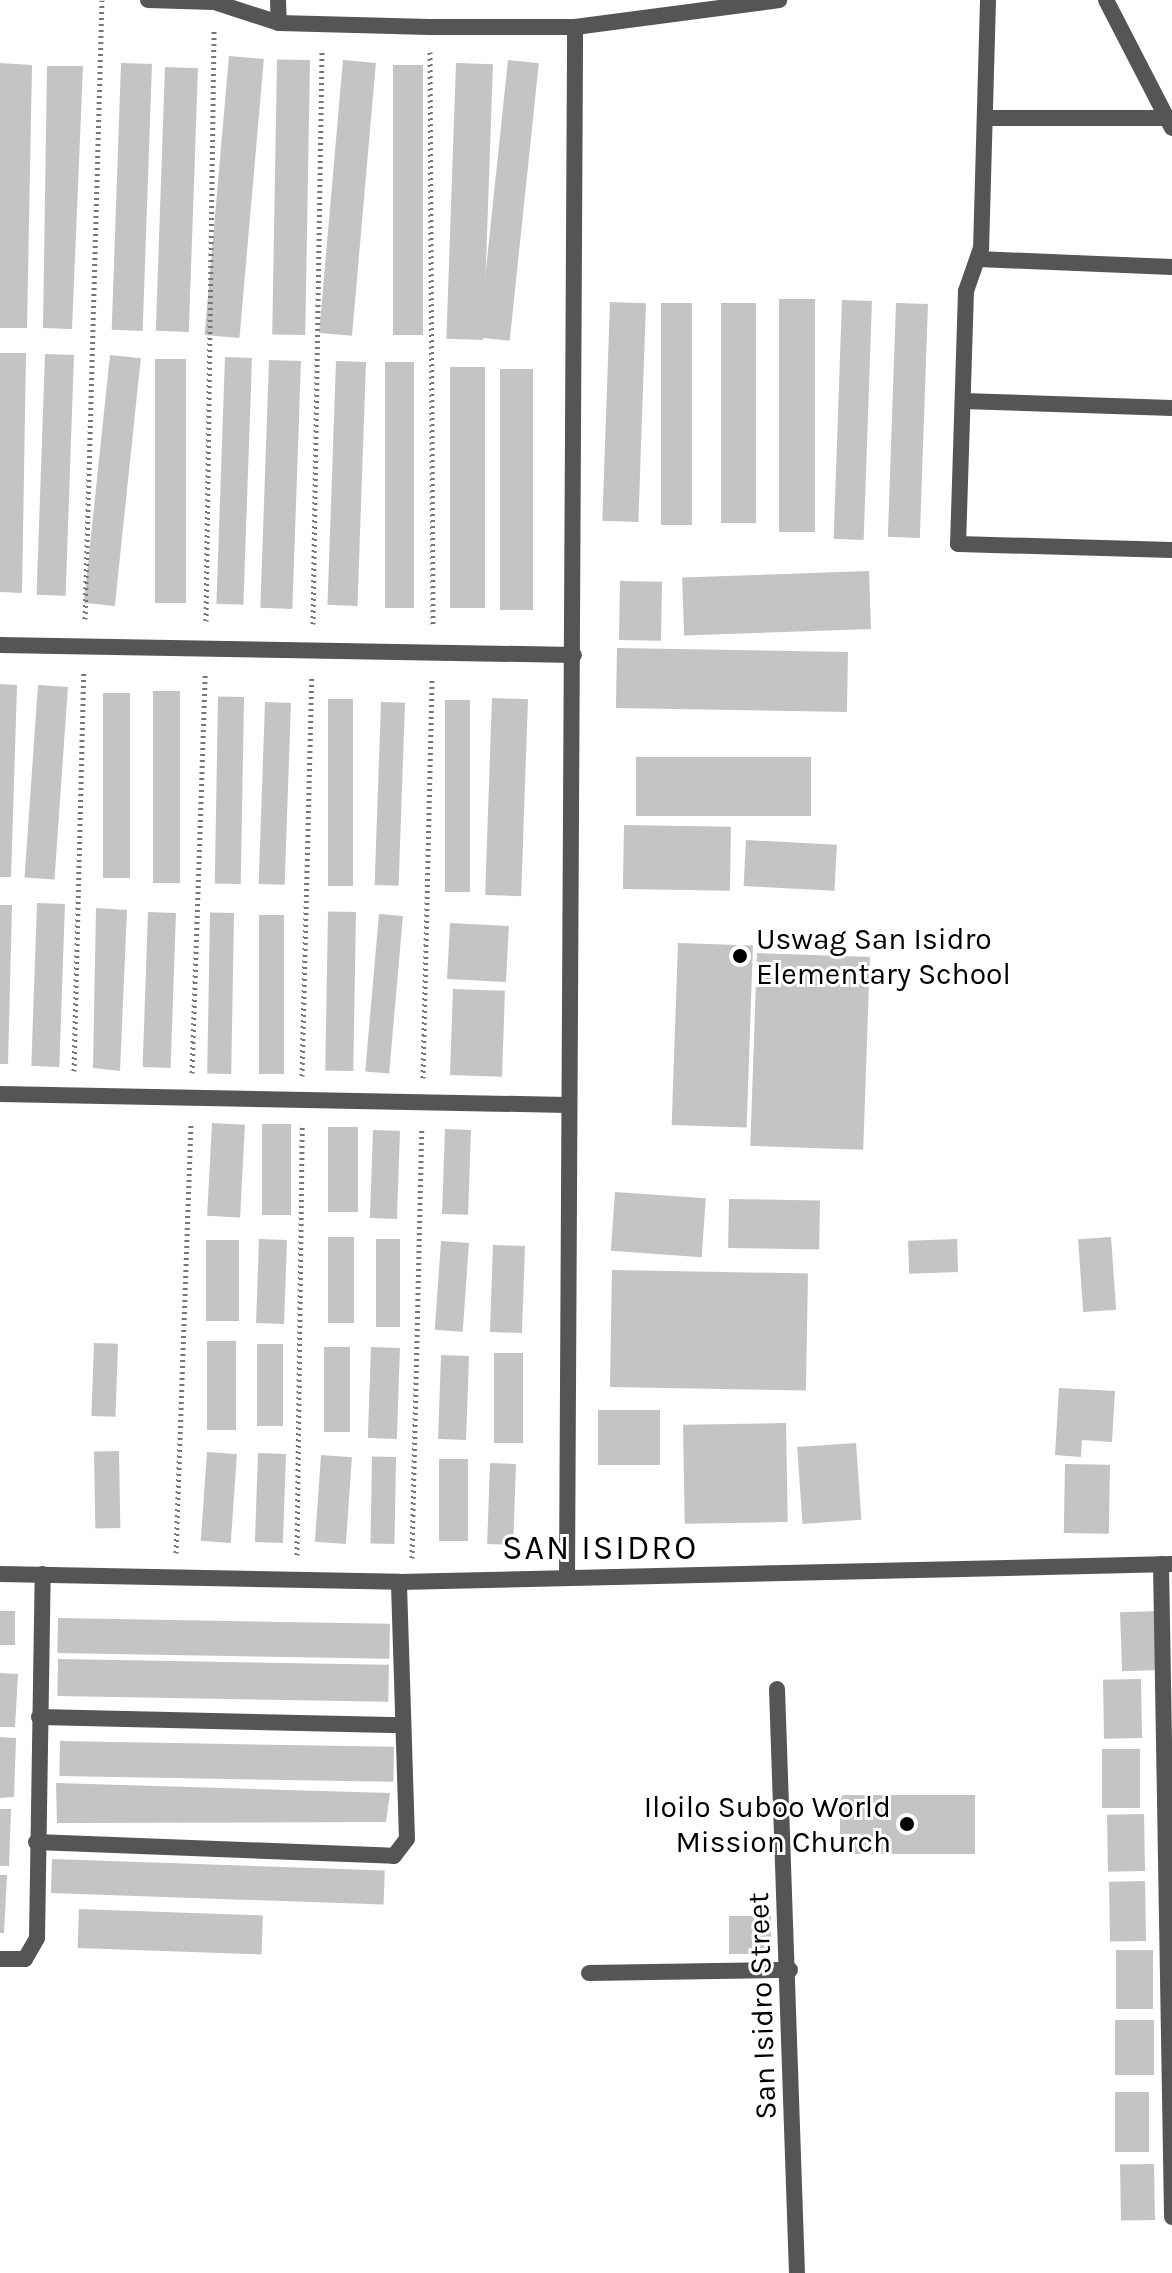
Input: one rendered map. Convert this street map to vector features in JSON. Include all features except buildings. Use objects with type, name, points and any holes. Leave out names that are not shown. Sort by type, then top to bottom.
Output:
[{"type":"street","points":[[148,0],[214,2],[279,23],[323,21],[430,27],[575,27],[779,0]]},
{"type":"street","points":[[278,0],[279,23]]},
{"type":"street","points":[[988,0],[978,259],[966,291],[958,544],[1172,550]]},
{"type":"street","points":[[985,118],[1169,123],[1106,0]]},
{"type":"street","points":[[567,1577],[567,1105],[574,655],[575,27]]},
{"type":"street","points":[[978,259],[1172,267]]},
{"type":"street","points":[[963,401],[1172,408]]},
{"type":"street","points":[[0,645],[433,657],[574,655]]},
{"type":"street","points":[[0,1094],[567,1105]]},
{"type":"street","points":[[0,1574],[175,1583],[406,1582],[1167,1564],[1172,2217]]},
{"type":"street","points":[[0,1959],[25,1959],[37,1938],[36,1842],[43,1574]]},
{"type":"street","points":[[36,1842],[394,1856],[407,1839],[403,1725],[406,1582]]},
{"type":"street","name":"San Isidro Street","points":[[777,1689],[790,1970],[797,2273]]},
{"type":"street","points":[[39,1717],[403,1725]]},
{"type":"street","points":[[589,1973],[790,1970]]},
{"type":"path","points":[[73,1096],[102,0]]},
{"type":"path","points":[[175,1583],[206,649],[214,2]]},
{"type":"path","points":[[297,1582],[302,1101],[323,21]]},
{"type":"path","points":[[406,1582],[433,657],[430,27]]},
{"type":"place","name":"Uswag San Isidro Elementary School","points":[[740,956]]},
{"type":"place","name":"Iloilo Suboo World Mission Church","points":[[907,1824]]},
{"type":"district","name":"SAN ISIDRO","points":[[600,1549]]}]
